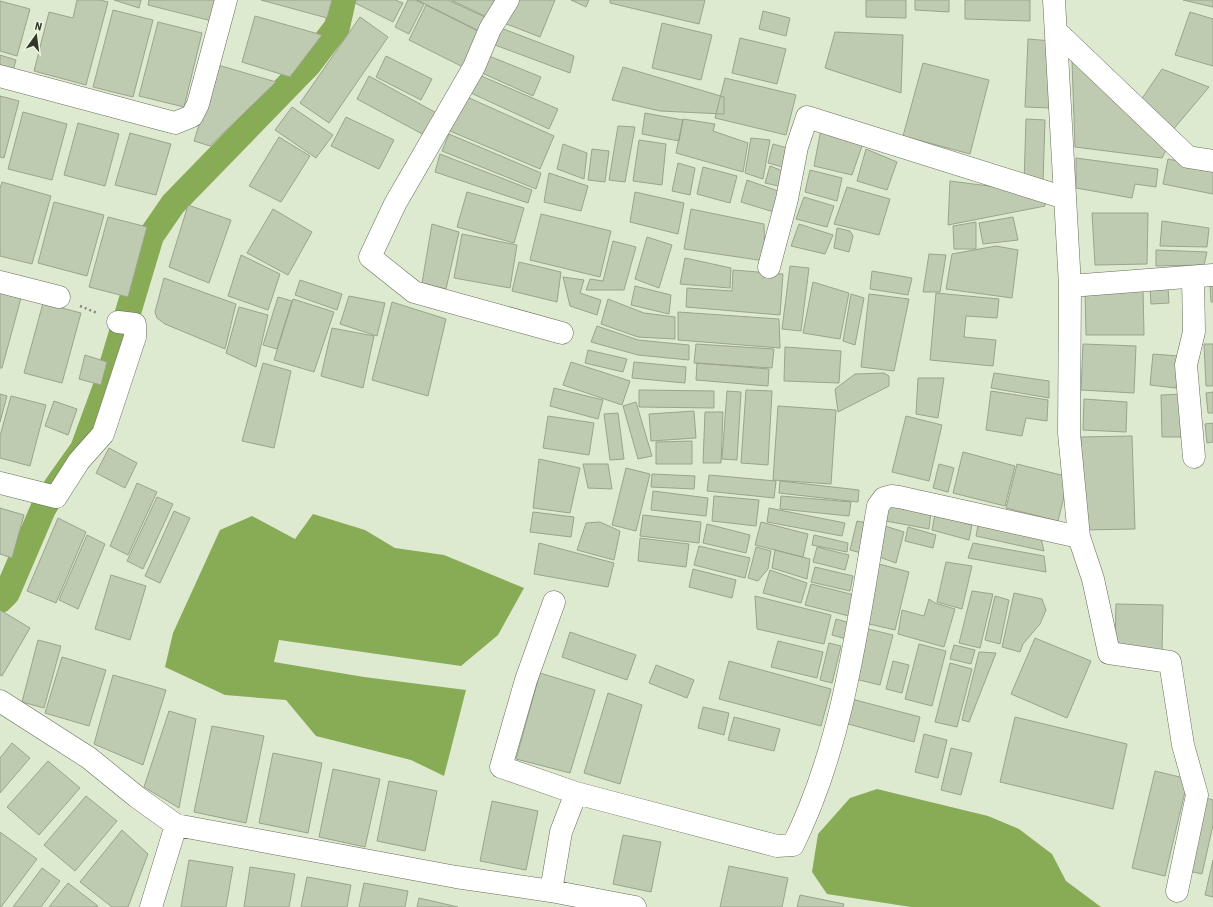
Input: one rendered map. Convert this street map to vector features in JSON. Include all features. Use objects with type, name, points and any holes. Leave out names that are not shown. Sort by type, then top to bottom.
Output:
[{"type":"street","points":[[0,76],[175,123],[192,116],[198,104],[226,0]]},
{"type":"street","points":[[508,0],[490,29],[474,67],[395,204],[370,257],[414,292],[562,333]]},
{"type":"street","points":[[1054,0],[1057,32],[1070,286],[1069,433],[1079,537],[1093,579],[1109,653],[1170,662],[1183,745],[1197,795],[1177,891]]},
{"type":"street","points":[[1057,32],[1188,157],[1213,160]]},
{"type":"street","points":[[769,267],[787,199],[797,147],[807,117],[1065,198]]},
{"type":"street","points":[[1070,286],[1203,276],[1194,332],[1186,365],[1194,457]]},
{"type":"street","points":[[0,282],[59,297]]},
{"type":"street","points":[[0,483],[49,496],[102,434],[135,337],[126,323]]},
{"type":"street","points":[[554,602],[526,680],[501,767],[576,793],[777,846],[793,845],[801,829],[835,736],[858,621],[878,506],[884,498],[895,497],[1079,537]]},
{"type":"street","points":[[0,701],[89,758],[137,797],[176,825],[456,877],[551,891],[634,907]]},
{"type":"street","points":[[551,891],[561,832],[576,793]]},
{"type":"street","points":[[151,907],[176,825]]},
{"type":"path","points":[[59,297],[126,323]]},
{"type":"shaded area","points":[[313,514],[365,530],[395,548],[444,555],[524,588],[498,635],[461,666],[279,640],[274,662],[364,677],[466,690],[444,776],[411,760],[316,736],[286,700],[225,695],[165,667],[173,633],[220,530],[252,516],[295,539]]},
{"type":"shaded area","points":[[877,789],[988,816],[1019,829],[1052,854],[1066,881],[1101,907],[911,907],[827,894],[812,872],[818,834],[850,798]]},
{"type":"building","points":[[77,0],[100,0],[108,2],[86,85],[34,71],[49,12],[73,18]]},
{"type":"building","points":[[114,0],[141,0],[139,8]]},
{"type":"building","points":[[149,0],[222,0],[216,22],[148,5]]},
{"type":"building","points":[[261,0],[332,0],[327,18]]},
{"type":"building","points":[[357,0],[395,0],[403,3],[393,22],[355,3]]},
{"type":"building","points":[[408,0],[415,0],[424,4],[409,34],[395,27]]},
{"type":"building","points":[[417,0],[448,0],[487,18],[483,33]]},
{"type":"building","points":[[451,0],[495,0],[487,17]]},
{"type":"building","points":[[518,0],[555,0],[540,37],[504,23]]},
{"type":"building","points":[[571,0],[589,0],[586,7]]},
{"type":"building","points":[[610,0],[705,0],[699,24],[610,3]]},
{"type":"building","points":[[866,0],[906,0],[906,18],[866,17]]},
{"type":"building","points":[[915,0],[949,0],[949,12],[915,10]]},
{"type":"building","points":[[965,0],[1030,0],[1030,21],[965,19]]},
{"type":"building","points":[[1183,0],[1213,0],[1213,7]]},
{"type":"building","points":[[0,1],[30,9],[17,56],[0,51]]},
{"type":"building","points":[[426,5],[480,32],[467,69],[409,40]]},
{"type":"building","points":[[113,10],[153,20],[133,97],[93,87]]},
{"type":"building","points":[[763,11],[790,18],[786,36],[759,29]]},
{"type":"building","points":[[1190,12],[1213,19],[1213,66],[1175,55]]},
{"type":"building","points":[[255,16],[322,35],[290,77],[242,62]]},
{"type":"building","points":[[360,17],[388,37],[329,123],[300,103]]},
{"type":"building","points":[[158,22],[202,33],[184,107],[139,96]]},
{"type":"building","points":[[662,23],[712,35],[701,80],[652,68]]},
{"type":"building","points":[[501,28],[574,56],[570,73],[495,45]]},
{"type":"building","points":[[835,32],[903,35],[901,93],[825,68]]},
{"type":"building","points":[[740,38],[786,49],[777,84],[732,73]]},
{"type":"building","points":[[1028,39],[1052,41],[1050,108],[1025,107]]},
{"type":"building","points":[[0,55],[16,60],[12,74],[0,71]]},
{"type":"building","points":[[386,56],[432,79],[421,100],[376,77]]},
{"type":"building","points":[[489,56],[541,77],[533,96],[482,73]]},
{"type":"building","points":[[1072,61],[1167,148],[1162,158],[1075,147]]},
{"type":"building","points":[[923,63],[989,80],[970,154],[903,136]]},
{"type":"building","points":[[218,65],[276,82],[210,146],[194,141]]},
{"type":"building","points":[[623,67],[724,97],[724,114],[660,111],[612,100]]},
{"type":"building","points":[[1162,69],[1209,87],[1172,131],[1141,100]]},
{"type":"building","points":[[479,75],[558,109],[549,129],[471,93]]},
{"type":"building","points":[[369,76],[440,115],[428,137],[357,99]]},
{"type":"building","points":[[725,78],[796,95],[786,135],[715,118]]},
{"type":"building","points":[[0,96],[19,101],[4,158],[0,157]]},
{"type":"building","points":[[467,97],[554,136],[540,169],[450,131]]},
{"type":"building","points":[[292,107],[333,135],[316,158],[275,130]]},
{"type":"building","points":[[23,112],[67,124],[52,180],[8,169]]},
{"type":"building","points":[[645,113],[683,120],[679,141],[642,134]]},
{"type":"building","points":[[346,117],[394,140],[379,169],[331,146]]},
{"type":"building","points":[[683,119],[715,124],[713,131],[748,143],[743,172],[676,153]]},
{"type":"building","points":[[1026,119],[1045,120],[1043,183],[1024,183]]},
{"type":"building","points":[[78,123],[119,134],[105,186],[64,175]]},
{"type":"building","points":[[618,126],[635,127],[625,182],[609,180]]},
{"type":"building","points":[[821,129],[863,143],[852,175],[814,166]]},
{"type":"building","points":[[130,133],[171,144],[156,195],[115,185]]},
{"type":"building","points":[[449,134],[541,173],[536,189],[442,151]]},
{"type":"building","points":[[279,137],[310,156],[281,202],[249,186]]},
{"type":"building","points":[[751,138],[770,140],[763,179],[745,173]]},
{"type":"building","points":[[639,140],[666,144],[662,185],[633,181]]},
{"type":"building","points":[[563,144],[587,153],[584,179],[557,169]]},
{"type":"building","points":[[773,144],[791,149],[787,168],[768,163]]},
{"type":"building","points":[[592,149],[609,151],[605,182],[588,180]]},
{"type":"building","points":[[866,149],[897,162],[887,190],[857,181]]},
{"type":"building","points":[[440,154],[532,190],[528,203],[435,172]]},
{"type":"building","points":[[1076,158],[1158,169],[1156,187],[1135,184],[1132,198],[1076,188]]},
{"type":"building","points":[[1168,159],[1213,168],[1213,194],[1163,184]]},
{"type":"building","points":[[678,163],[695,168],[690,195],[672,191]]},
{"type":"building","points":[[770,166],[788,173],[783,187],[765,183]]},
{"type":"building","points":[[703,167],[737,176],[730,203],[697,194]]},
{"type":"building","points":[[810,170],[842,178],[837,201],[805,192]]},
{"type":"building","points":[[549,173],[588,186],[581,211],[544,202]]},
{"type":"building","points":[[747,180],[781,192],[777,213],[741,202]]},
{"type":"building","points":[[950,181],[1044,193],[1045,206],[948,225]]},
{"type":"building","points":[[2,182],[51,196],[32,264],[0,256],[0,188]]},
{"type":"building","points":[[847,187],[890,199],[879,235],[834,224]]},
{"type":"building","points":[[467,192],[524,208],[514,243],[457,227]]},
{"type":"building","points":[[635,192],[684,203],[678,234],[630,222]]},
{"type":"building","points":[[804,197],[834,206],[827,227],[796,219]]},
{"type":"building","points":[[54,202],[104,215],[87,276],[38,263]]},
{"type":"building","points":[[188,205],[231,220],[209,283],[169,267]]},
{"type":"building","points":[[273,209],[312,232],[288,275],[247,253]]},
{"type":"building","points":[[691,209],[764,224],[765,261],[684,249]]},
{"type":"building","points":[[1092,213],[1148,213],[1147,264],[1095,265]]},
{"type":"building","points":[[541,214],[611,231],[600,277],[530,260]]},
{"type":"building","points":[[108,217],[147,227],[128,297],[89,287]]},
{"type":"building","points":[[1013,217],[1018,240],[983,244],[979,223]]},
{"type":"building","points":[[1162,221],[1209,228],[1207,247],[1160,246]]},
{"type":"building","points":[[976,222],[976,249],[954,249],[953,226]]},
{"type":"building","points":[[432,224],[459,232],[446,289],[422,283]]},
{"type":"building","points":[[799,224],[833,235],[825,254],[791,246]]},
{"type":"building","points":[[837,228],[850,231],[853,236],[849,252],[834,248]]},
{"type":"building","points":[[462,234],[517,245],[510,288],[454,278]]},
{"type":"building","points":[[647,237],[672,245],[659,288],[635,279]]},
{"type":"building","points":[[613,241],[636,247],[624,290],[586,290],[590,279],[603,281]]},
{"type":"building","points":[[996,246],[1018,250],[1012,298],[946,289],[952,254]]},
{"type":"building","points":[[1156,250],[1207,252],[1204,265],[1156,266]]},
{"type":"building","points":[[929,254],[946,255],[940,292],[923,292]]},
{"type":"building","points":[[241,255],[280,274],[268,310],[228,296]]},
{"type":"building","points":[[685,258],[731,268],[730,288],[680,284]]},
{"type":"building","points":[[519,262],[561,272],[557,302],[512,291]]},
{"type":"building","points":[[790,266],[809,268],[801,331],[782,329]]},
{"type":"building","points":[[733,270],[783,274],[780,315],[686,307],[687,288],[732,291]]},
{"type":"building","points":[[872,271],[912,278],[908,295],[870,289]]},
{"type":"building","points":[[563,277],[584,280],[580,293],[601,300],[597,315],[570,306]]},
{"type":"building","points":[[164,278],[236,304],[225,349],[165,324],[157,318],[155,312]]},
{"type":"building","points":[[300,280],[342,294],[337,310],[295,295]]},
{"type":"building","points":[[813,282],[849,293],[840,339],[803,333]]},
{"type":"building","points":[[1210,285],[1213,285],[1213,302],[1211,302]]},
{"type":"building","points":[[635,286],[671,295],[669,314],[631,305]]},
{"type":"building","points":[[1168,287],[1169,303],[1151,304],[1150,288]]},
{"type":"building","points":[[1085,290],[1143,290],[1144,335],[1086,335]]},
{"type":"building","points":[[0,292],[21,298],[2,368],[0,368]]},
{"type":"building","points":[[936,293],[999,299],[997,318],[966,316],[964,337],[996,340],[993,366],[930,360]]},
{"type":"building","points":[[851,294],[864,298],[855,345],[843,341]]},
{"type":"building","points":[[869,294],[909,299],[894,371],[861,367]]},
{"type":"building","points":[[349,296],[385,303],[377,336],[340,324]]},
{"type":"building","points":[[278,297],[292,301],[277,349],[263,345]]},
{"type":"building","points":[[293,299],[334,312],[314,372],[274,360]]},
{"type":"building","points":[[608,299],[644,313],[675,317],[675,339],[638,337],[601,324]]},
{"type":"building","points":[[392,302],[446,319],[428,396],[372,380]]},
{"type":"building","points":[[43,303],[81,313],[62,383],[24,373]]},
{"type":"building","points":[[239,307],[268,315],[256,367],[226,353]]},
{"type":"building","points":[[678,312],[779,319],[780,348],[678,340]]},
{"type":"building","points":[[597,326],[638,340],[689,345],[689,360],[638,355],[591,342]]},
{"type":"building","points":[[332,328],[374,336],[363,388],[321,376]]},
{"type":"building","points":[[696,344],[774,349],[772,368],[694,363]]},
{"type":"building","points":[[1083,344],[1136,346],[1134,393],[1081,390]]},
{"type":"building","points":[[1204,344],[1213,344],[1213,386],[1206,386]]},
{"type":"building","points":[[785,347],[841,351],[839,383],[784,381]]},
{"type":"building","points":[[588,350],[627,359],[623,372],[585,363]]},
{"type":"building","points":[[1153,354],[1179,356],[1176,388],[1150,385]]},
{"type":"building","points":[[85,355],[107,362],[101,385],[79,379]]},
{"type":"building","points":[[571,362],[630,381],[622,405],[563,385]]},
{"type":"building","points":[[634,362],[686,367],[685,383],[632,378]]},
{"type":"building","points":[[263,363],[291,371],[274,448],[242,441]]},
{"type":"building","points":[[697,363],[769,369],[768,386],[696,380]]},
{"type":"building","points":[[884,373],[889,376],[889,386],[838,412],[835,389],[855,374]]},
{"type":"building","points":[[994,373],[1049,381],[1049,398],[991,388]]},
{"type":"building","points":[[918,378],[944,378],[938,418],[916,414]]},
{"type":"building","points":[[554,388],[603,400],[598,419],[550,406]]},
{"type":"building","points":[[639,390],[714,391],[714,408],[639,407]]},
{"type":"building","points":[[746,390],[772,391],[768,465],[741,463]]},
{"type":"building","points":[[727,391],[741,392],[737,460],[722,459]]},
{"type":"building","points":[[991,391],[1048,400],[1047,421],[1026,418],[1022,436],[986,430]]},
{"type":"building","points":[[1213,392],[1213,413],[1208,413],[1206,393]]},
{"type":"building","points":[[0,394],[7,396],[0,422]]},
{"type":"building","points":[[1183,394],[1184,437],[1162,437],[1161,395]]},
{"type":"building","points":[[11,396],[46,405],[30,466],[0,458],[0,436]]},
{"type":"building","points":[[1084,399],[1127,402],[1126,432],[1083,430]]},
{"type":"building","points":[[54,401],[77,409],[68,435],[45,426]]},
{"type":"building","points":[[636,402],[652,456],[638,459],[623,406]]},
{"type":"building","points":[[778,406],[836,410],[831,484],[773,480]]},
{"type":"building","points":[[694,411],[696,438],[651,441],[649,414]]},
{"type":"building","points":[[705,412],[723,412],[721,463],[703,463]]},
{"type":"building","points":[[618,413],[624,459],[610,460],[604,414]]},
{"type":"building","points":[[548,416],[594,423],[589,455],[543,448]]},
{"type":"building","points":[[906,416],[942,425],[929,481],[892,472]]},
{"type":"building","points":[[1213,423],[1213,442],[1207,443],[1205,424]]},
{"type":"building","points":[[1132,436],[1135,529],[1083,530],[1081,437]]},
{"type":"building","points":[[692,441],[692,464],[656,464],[656,442]]},
{"type":"building","points":[[109,448],[137,463],[125,488],[96,473]]},
{"type":"building","points":[[963,452],[1015,466],[1005,506],[953,493]]},
{"type":"building","points":[[539,459],[580,468],[570,513],[533,508]]},
{"type":"building","points":[[583,464],[608,464],[612,489],[588,488]]},
{"type":"building","points":[[939,464],[954,468],[948,492],[933,488]]},
{"type":"building","points":[[1017,464],[1069,477],[1058,521],[1006,508]]},
{"type":"building","points":[[626,468],[650,474],[636,531],[612,525]]},
{"type":"building","points":[[652,474],[695,476],[694,489],[651,487]]},
{"type":"building","points":[[709,475],[776,481],[774,498],[707,491]]},
{"type":"building","points":[[780,481],[859,490],[858,502],[779,493]]},
{"type":"building","points":[[137,483],[157,492],[128,555],[110,546]]},
{"type":"building","points":[[653,491],[708,498],[706,516],[651,510]]},
{"type":"building","points":[[714,496],[759,500],[756,526],[712,521]]},
{"type":"building","points":[[781,496],[851,502],[849,516],[780,509]]},
{"type":"building","points":[[157,497],[173,504],[143,569],[127,561]]},
{"type":"building","points":[[888,502],[931,512],[929,529],[886,521]]},
{"type":"building","points":[[0,508],[24,515],[12,558],[0,554]]},
{"type":"building","points":[[769,508],[845,523],[842,536],[767,522]]},
{"type":"building","points":[[174,511],[190,518],[160,583],[145,576]]},
{"type":"building","points":[[533,512],[574,517],[571,537],[530,532]]},
{"type":"building","points":[[935,514],[972,525],[969,540],[932,530]]},
{"type":"building","points":[[643,515],[701,522],[699,543],[640,536]]},
{"type":"building","points":[[58,518],[86,532],[56,603],[27,591]]},
{"type":"building","points":[[979,520],[1040,534],[1044,551],[976,536]]},
{"type":"building","points":[[857,521],[872,524],[865,554],[850,550]]},
{"type":"building","points":[[600,522],[620,531],[614,560],[577,550],[586,523]]},
{"type":"building","points":[[761,522],[808,534],[803,557],[755,545]]},
{"type":"building","points":[[707,524],[750,535],[746,553],[703,543]]},
{"type":"building","points":[[885,526],[904,532],[896,563],[879,557]]},
{"type":"building","points":[[908,527],[936,535],[933,548],[905,541]]},
{"type":"building","points":[[87,535],[105,544],[78,609],[59,600]]},
{"type":"building","points":[[814,535],[848,543],[847,552],[812,545]]},
{"type":"building","points":[[640,538],[689,544],[686,567],[638,561]]},
{"type":"building","points":[[539,543],[614,563],[608,587],[534,574]]},
{"type":"building","points":[[973,543],[1044,556],[1046,572],[968,558]]},
{"type":"building","points":[[699,546],[750,558],[745,578],[694,565]]},
{"type":"building","points":[[756,547],[771,551],[768,569],[758,581],[748,578]]},
{"type":"building","points":[[817,547],[849,555],[845,570],[813,562]]},
{"type":"building","points":[[775,550],[810,559],[807,579],[772,568]]},
{"type":"building","points":[[946,562],[972,566],[962,609],[937,602]]},
{"type":"building","points":[[879,564],[909,572],[895,630],[865,623]]},
{"type":"building","points":[[815,567],[853,576],[850,591],[811,582]]},
{"type":"building","points":[[693,569],[736,580],[732,598],[689,587]]},
{"type":"building","points":[[770,570],[807,583],[801,603],[763,593]]},
{"type":"building","points":[[111,575],[146,586],[130,640],[95,629]]},
{"type":"building","points":[[811,584],[862,597],[857,618],[805,605]]},
{"type":"building","points":[[972,591],[993,594],[980,648],[959,643]]},
{"type":"building","points":[[1014,593],[1042,599],[1046,610],[1040,624],[1023,644],[1020,652],[1002,647]]},
{"type":"building","points":[[755,596],[831,615],[824,644],[757,629]]},
{"type":"building","points":[[995,596],[1009,600],[1000,644],[985,640]]},
{"type":"building","points":[[929,599],[935,603],[955,609],[944,647],[898,634],[902,610],[924,616]]},
{"type":"building","points":[[1116,604],[1163,605],[1162,650],[1115,649]]},
{"type":"building","points":[[0,610],[30,628],[2,676],[0,675]]},
{"type":"building","points":[[836,619],[850,623],[846,639],[832,635]]},
{"type":"building","points":[[864,628],[893,635],[880,685],[851,678]]},
{"type":"building","points":[[570,632],[636,655],[627,680],[562,657]]},
{"type":"building","points":[[1035,638],[1091,661],[1067,718],[1011,694]]},
{"type":"building","points":[[38,640],[61,646],[44,708],[22,702]]},
{"type":"building","points":[[778,641],[823,652],[817,678],[771,667]]},
{"type":"building","points":[[829,643],[841,646],[832,683],[820,680]]},
{"type":"building","points":[[919,644],[946,651],[932,706],[905,699]]},
{"type":"building","points":[[954,645],[975,650],[971,664],[950,659]]},
{"type":"building","points":[[979,652],[996,653],[969,722],[962,720]]},
{"type":"building","points":[[62,657],[106,670],[89,726],[45,713]]},
{"type":"building","points":[[729,661],[831,689],[821,726],[719,699]]},
{"type":"building","points":[[893,661],[909,665],[902,693],[886,689]]},
{"type":"building","points":[[950,663],[972,669],[957,727],[935,722]]},
{"type":"building","points":[[656,665],[694,680],[687,698],[649,683]]},
{"type":"building","points":[[540,673],[595,690],[570,773],[516,759]]},
{"type":"building","points":[[113,675],[166,690],[143,765],[94,744]]},
{"type":"building","points":[[608,693],[642,705],[620,784],[584,773]]},
{"type":"building","points":[[848,698],[920,717],[914,742],[841,722]]},
{"type":"building","points":[[703,707],[729,713],[724,735],[698,728]]},
{"type":"building","points":[[169,711],[196,719],[179,808],[144,787]]},
{"type":"building","points":[[734,717],[780,729],[774,751],[728,740]]},
{"type":"building","points":[[1015,717],[1127,744],[1113,809],[1000,782]]},
{"type":"building","points":[[212,726],[264,736],[246,823],[194,812]]},
{"type":"building","points":[[924,734],[947,740],[938,778],[915,772]]},
{"type":"building","points":[[12,743],[30,758],[0,793],[0,758]]},
{"type":"building","points":[[951,748],[972,753],[961,795],[941,790]]},
{"type":"building","points":[[273,753],[322,763],[308,833],[259,823]]},
{"type":"building","points":[[48,761],[80,788],[39,835],[7,807]]},
{"type":"building","points":[[333,769],[380,779],[365,847],[319,837]]},
{"type":"building","points":[[1155,771],[1188,779],[1165,876],[1132,868]]},
{"type":"building","points":[[389,781],[437,791],[425,851],[377,841]]},
{"type":"building","points":[[86,796],[117,821],[75,871],[44,845]]},
{"type":"building","points":[[1206,798],[1213,800],[1213,825],[1202,874],[1189,871]]},
{"type":"building","points":[[492,801],[538,811],[526,870],[480,861]]},
{"type":"building","points":[[122,830],[148,854],[128,907],[112,907],[80,882]]},
{"type":"building","points":[[0,832],[37,859],[1,907],[0,907]]},
{"type":"building","points":[[623,835],[661,842],[651,892],[613,884]]},
{"type":"building","points":[[189,860],[233,867],[226,907],[181,907]]},
{"type":"building","points":[[1213,860],[1213,897],[1205,895]]},
{"type":"building","points":[[729,866],[788,878],[782,907],[720,907]]},
{"type":"building","points":[[250,867],[295,874],[289,907],[244,907]]},
{"type":"building","points":[[42,868],[60,881],[41,907],[13,907]]},
{"type":"building","points":[[307,877],[351,885],[347,907],[301,907]]},
{"type":"building","points":[[68,883],[98,906],[49,907]]},
{"type":"building","points":[[364,883],[408,891],[405,907],[359,907]]},
{"type":"building","points":[[800,895],[844,904],[843,907],[797,907]]},
{"type":"building","points":[[419,898],[458,907],[417,907]]},
{"type":"waterway","points":[[0,600],[7,593],[43,509],[56,487],[83,449],[105,389],[151,236],[173,204],[308,65],[337,27],[343,0]]}]
